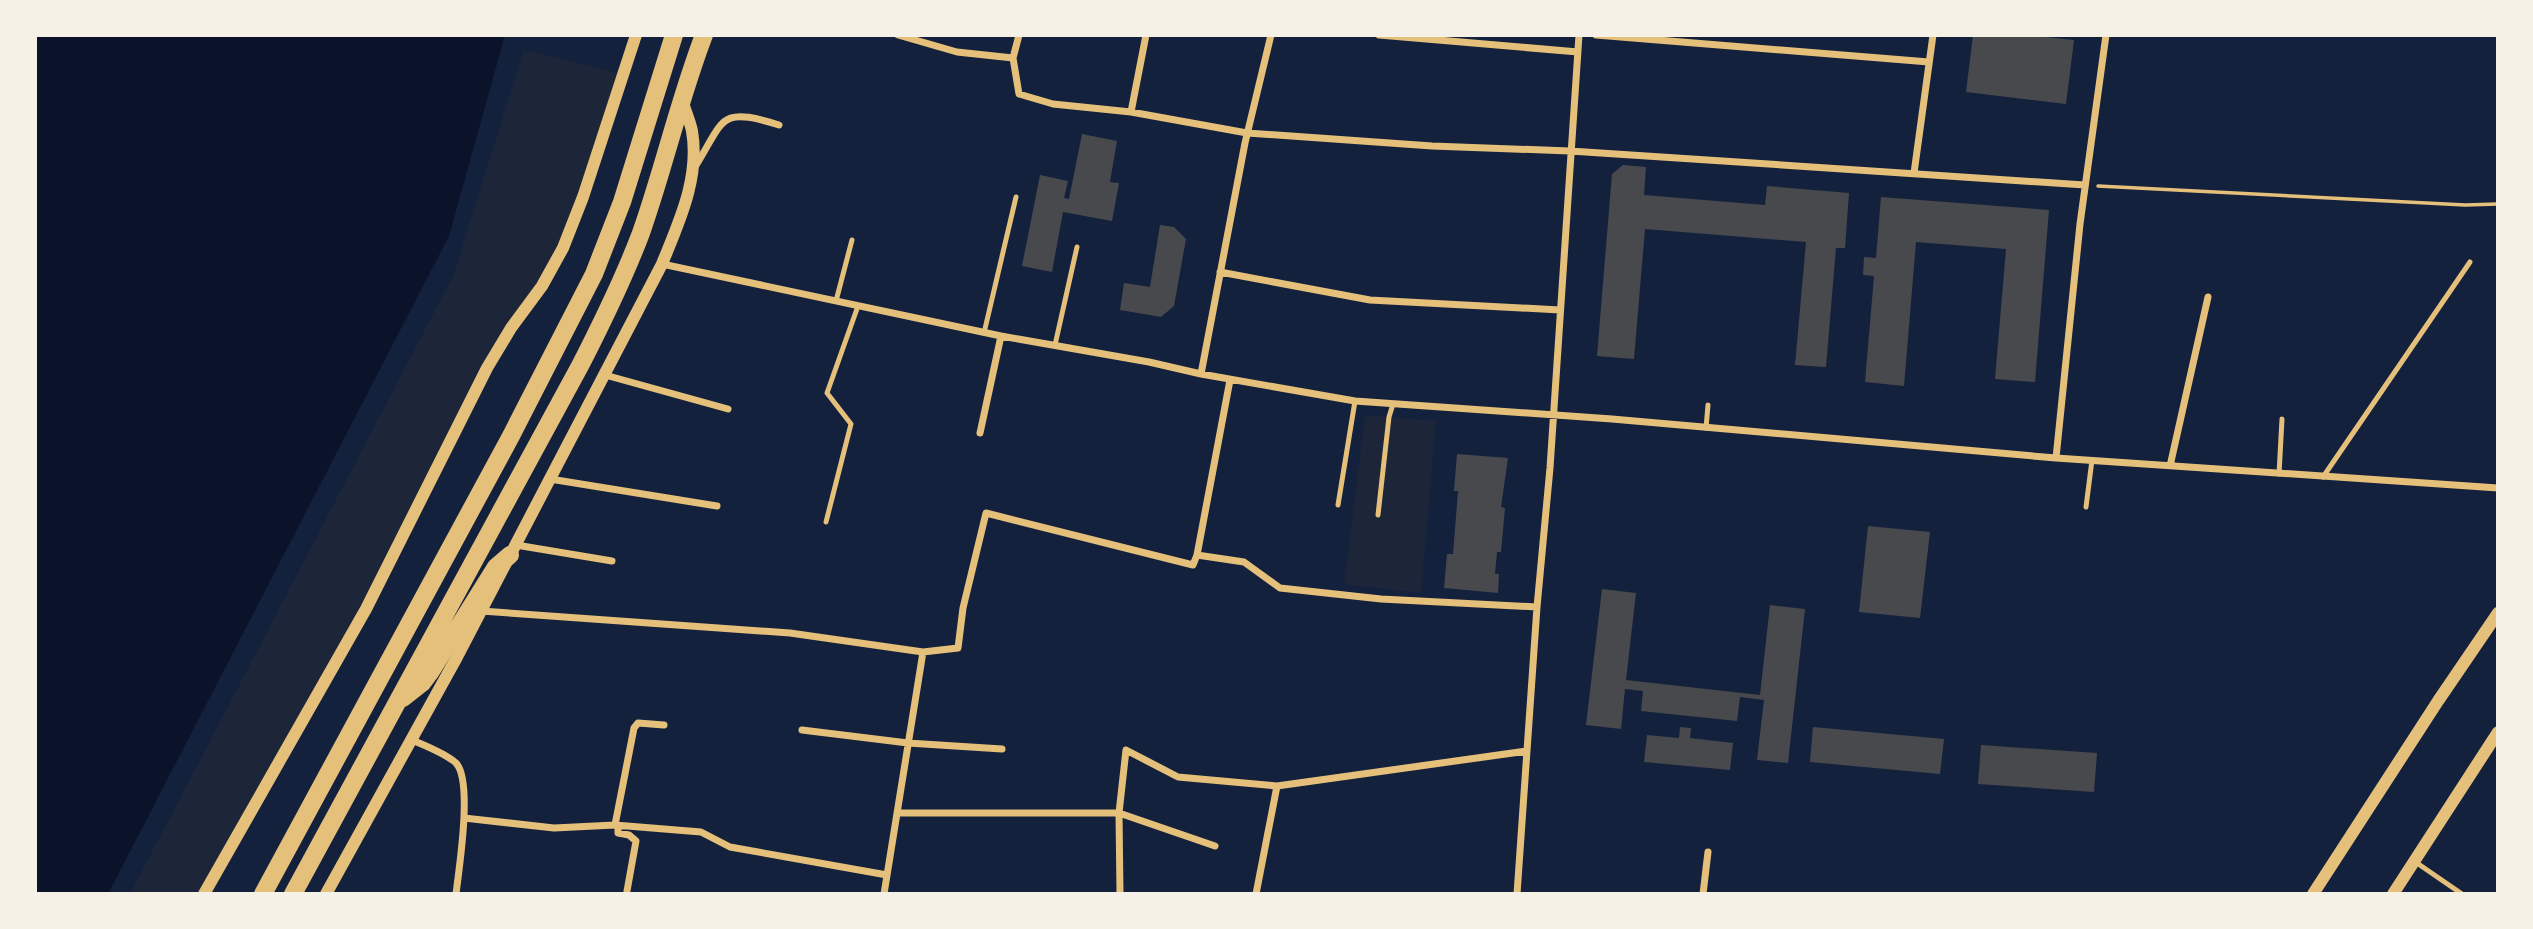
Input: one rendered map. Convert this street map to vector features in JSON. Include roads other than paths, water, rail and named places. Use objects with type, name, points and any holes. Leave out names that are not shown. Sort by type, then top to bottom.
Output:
[{"type":"main road","points":[[263,894],[511,436],[594,275],[622,202],[674,35]]},
{"type":"main road","points":[[293,894],[581,364],[620,286],[642,231],[681,100],[705,37]]},
{"type":"main road","points":[[395,705],[422,683],[496,567],[513,550]]},
{"type":"main road","points":[[280,864],[303,876]]},
{"type":"street","points":[[204,894],[366,609],[487,368],[563,248],[583,197],[636,35]]},
{"type":"street","points":[[898,35],[957,52],[1013,58]]},
{"type":"street","points":[[1018,35],[1013,58],[1019,94],[1053,104],[1131,112],[1247,133],[2085,185]]},
{"type":"street","points":[[1131,112],[1146,35]]},
{"type":"street","points":[[1201,374],[1247,133],[1271,35]]},
{"type":"street","points":[[1380,35],[1578,52]]},
{"type":"street","points":[[1517,894],[1579,35]]},
{"type":"street","points":[[1596,35],[1929,62]]},
{"type":"street","points":[[1914,173],[1933,35]]},
{"type":"street","points":[[2056,458],[2085,185],[2106,35]]},
{"type":"street","points":[[326,894],[481,611],[662,264],[684,210],[693,171],[692,132],[681,100]]},
{"type":"street","points":[[693,171],[720,124],[728,117],[738,115],[779,125]]},
{"type":"street","points":[[662,264],[984,333],[1355,401],[2056,458],[2498,488]]},
{"type":"street","points":[[1220,272],[1370,300],[1560,310]]},
{"type":"street","points":[[2170,466],[2208,297]]},
{"type":"street","points":[[980,433],[1001,336]]},
{"type":"street","points":[[606,375],[728,409]]},
{"type":"street","points":[[481,611],[790,633],[923,652],[958,648],[963,608],[986,513],[1193,565],[1198,555],[1230,380]]},
{"type":"street","points":[[550,479],[717,506]]},
{"type":"street","points":[[513,550],[612,561]]},
{"type":"street","points":[[1198,555],[1244,562],[1280,588],[1381,599],[1537,607]]},
{"type":"street","points":[[2313,894],[2438,701],[2498,614]]},
{"type":"street","points":[[884,894],[923,652]]},
{"type":"street","points":[[627,891],[636,841],[629,835],[618,833],[617,825],[634,728],[638,723],[664,725]]},
{"type":"street","points":[[802,730],[908,743],[1002,749]]},
{"type":"street","points":[[2393,894],[2498,732]]},
{"type":"street","points":[[412,740],[458,765],[463,774],[464,818],[457,894]]},
{"type":"street","points":[[1120,894],[1119,813],[1126,750],[1178,777],[1277,786],[1527,751]]},
{"type":"street","points":[[1256,894],[1277,786]]},
{"type":"street","points":[[897,813],[1119,813],[1215,846]]},
{"type":"street","points":[[464,818],[554,828],[617,825],[701,832],[730,847],[887,875]]},
{"type":"street","points":[[1703,894],[1708,852]]},
{"type":"lane","points":[[984,333],[1016,197]]},
{"type":"lane","points":[[836,301],[852,240]]},
{"type":"lane","points":[[1055,345],[1077,247]]},
{"type":"lane","points":[[2323,477],[2470,262]]},
{"type":"lane","points":[[826,522],[851,424],[827,393],[858,306]]},
{"type":"lane","points":[[1338,505],[1355,401]]},
{"type":"lane","points":[[1378,515],[1390,417],[1394,404]]},
{"type":"lane","points":[[1706,428],[1708,405]]},
{"type":"lane","points":[[2279,474],[2282,419]]},
{"type":"lane","points":[[2086,507],[2092,460]]},
{"type":"lane","points":[[2414,862],[2462,894]]}]
